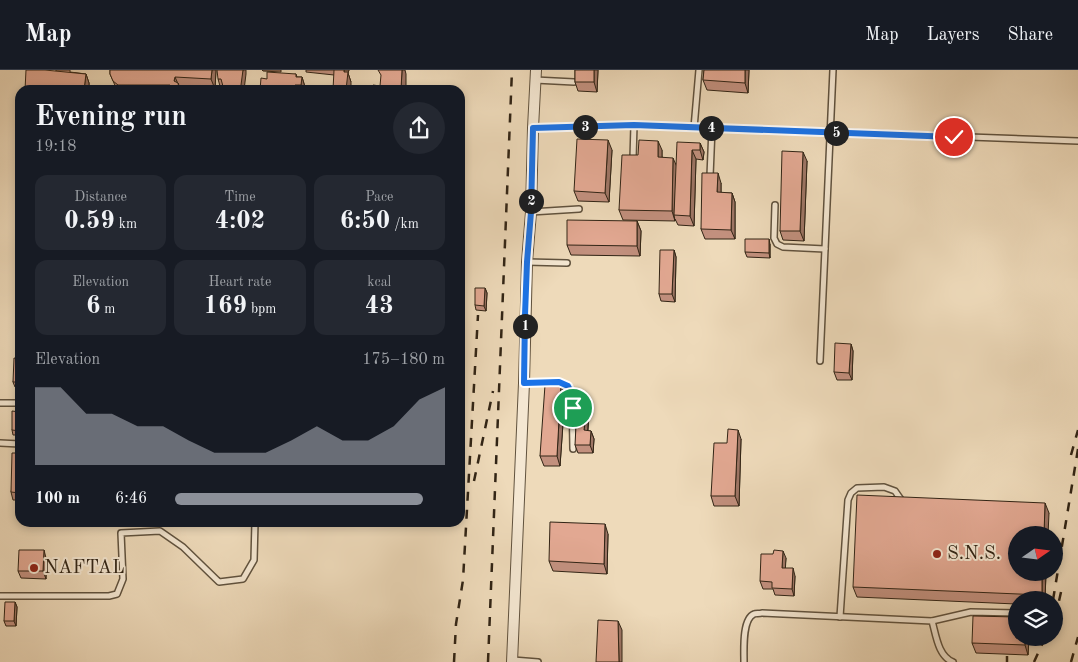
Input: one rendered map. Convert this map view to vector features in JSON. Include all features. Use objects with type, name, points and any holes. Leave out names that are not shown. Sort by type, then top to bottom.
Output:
[{"type":"street","points":[[512,661],[535,75]]},
{"type":"lane","points":[[694,128],[699,70]]},
{"type":"lane","points":[[820,361],[833,70]]},
{"type":"lane","points":[[535,75],[574,82]]},
{"type":"lane","points":[[633,158],[634,125]]},
{"type":"lane","points":[[533,128],[634,125],[1078,141]]},
{"type":"lane","points":[[710,176],[712,128]]},
{"type":"lane","points":[[775,205],[774,238],[777,244],[783,247],[825,249]]},
{"type":"lane","points":[[531,212],[579,209]]},
{"type":"lane","points":[[527,262],[567,262]]},
{"type":"lane","points":[[524,383],[559,382],[568,386],[572,394],[573,450]]},
{"type":"lane","points":[[0,403],[15,403]]},
{"type":"lane","points":[[0,443],[15,444]]},
{"type":"lane","points":[[840,617],[848,500],[851,493],[857,488],[884,486],[895,491],[902,502]]},
{"type":"lane","points":[[0,596],[109,596],[117,594],[123,579],[121,533],[160,531],[183,547],[219,582],[242,578],[254,560],[255,527]]},
{"type":"lane","points":[[744,662],[745,628],[747,620],[753,614],[932,621],[971,612],[1008,613]]},
{"type":"lane","points":[[932,621],[940,649],[953,662]]},
{"type":"lane","points":[[512,661],[538,662]]},
{"type":"building","points":[[26,70],[86,74],[85,85],[25,85]]},
{"type":"building","points":[[110,70],[212,70],[211,79],[175,77],[174,81],[178,85],[118,85],[113,81]]},
{"type":"building","points":[[217,70],[243,70],[241,85],[223,85],[221,79],[218,79]]},
{"type":"building","points":[[334,70],[348,72],[347,85],[333,85]]},
{"type":"building","points":[[378,70],[402,70],[401,85],[380,85],[381,75]]},
{"type":"building","points":[[575,70],[594,70],[594,82],[575,82]]},
{"type":"building","points":[[704,70],[745,70],[745,83],[703,80]]},
{"type":"building","points":[[267,72],[296,74],[296,77],[302,77],[301,85],[260,85],[261,78],[267,79]]},
{"type":"building","points":[[577,139],[608,140],[605,193],[574,191]]},
{"type":"building","points":[[639,140],[658,141],[658,157],[673,158],[672,211],[619,210],[622,155],[638,155]]},
{"type":"building","points":[[677,142],[700,143],[700,150],[692,150],[690,216],[674,215]]},
{"type":"building","points":[[782,151],[803,152],[800,231],[780,231]]},
{"type":"building","points":[[702,173],[718,173],[717,192],[732,193],[731,230],[701,229]]},
{"type":"building","points":[[567,220],[637,221],[637,246],[567,245]]},
{"type":"building","points":[[745,239],[769,239],[769,253],[745,252]]},
{"type":"building","points":[[660,250],[674,250],[672,294],[659,294]]},
{"type":"building","points":[[475,288],[485,288],[484,306],[475,305]]},
{"type":"building","points":[[835,343],[851,344],[849,373],[834,372]]},
{"type":"building","points":[[14,358],[15,382],[13,382]]},
{"type":"building","points":[[545,385],[561,385],[557,456],[540,456]]},
{"type":"building","points":[[577,406],[587,406],[584,430],[591,431],[590,445],[575,445]]},
{"type":"building","points":[[12,411],[15,411],[15,430],[12,430]]},
{"type":"building","points":[[728,429],[738,430],[735,496],[711,496],[714,443],[727,443]]},
{"type":"building","points":[[12,453],[15,453],[15,492],[11,492]]},
{"type":"building","name":"S.N.S.","points":[[857,495],[1045,503],[1044,526],[1008,526],[1008,581],[1042,581],[1042,591],[1008,591],[1008,594],[853,587]]},
{"type":"building","points":[[550,522],[605,524],[604,564],[549,561]]},
{"type":"building","points":[[19,550],[44,550],[43,571],[18,571]]},
{"type":"building","points":[[774,550],[783,551],[782,568],[793,568],[792,589],[772,588],[772,582],[760,581],[761,554],[773,554]]},
{"type":"building","points":[[5,602],[15,602],[14,621],[4,621]]},
{"type":"building","points":[[973,616],[1008,617],[1008,644],[972,643]]},
{"type":"building","points":[[598,620],[618,621],[619,662],[596,662]]},
{"type":"railway","points":[[488,662],[512,70]]},
{"type":"railway","points":[[454,662],[456,624],[463,580],[478,315]]},
{"type":"railway","points":[[474,481],[493,391]]},
{"type":"railway","points":[[1071,455],[1078,430]]},
{"type":"railway","points":[[1054,591],[1078,449]]},
{"type":"railway","points":[[1071,662],[1078,637]]},
{"type":"railway","points":[[1034,662],[1041,646]]},
{"type":"railway","points":[[1007,656],[1007,662]]},
{"type":"place","name":"S.N.S.","points":[[937,554]]},
{"type":"place","name":"NAFTAL","points":[[34,568]]},
{"type":"route","points":[[573,408],[572,394],[568,386],[559,382],[524,383],[533,128],[634,125],[954,137]]}]
